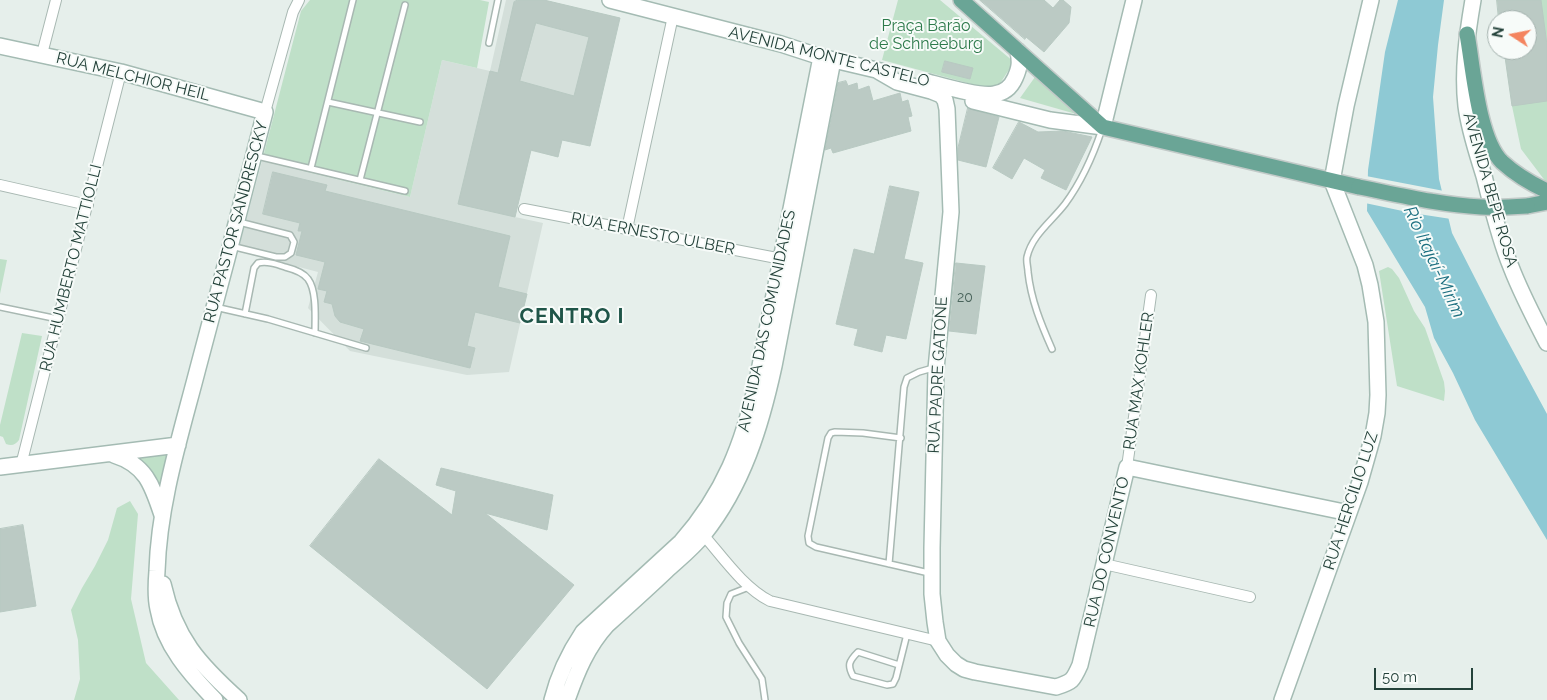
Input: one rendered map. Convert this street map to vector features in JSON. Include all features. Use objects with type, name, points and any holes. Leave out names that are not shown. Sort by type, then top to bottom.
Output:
[{"type":"main road","name":"AVENIDA MONTE CASTELO","points":[[610,0],[878,71],[950,88],[993,95],[1010,87],[1014,80],[1020,62],[1018,51]]},
{"type":"main road","points":[[961,0],[1103,127]]},
{"type":"main road","points":[[1103,127],[1134,0]]},
{"type":"main road","points":[[1332,181],[1346,106],[1371,0]]},
{"type":"main road","name":"AVENIDA BEPE ROSA","points":[[1474,0],[1467,34],[1465,78],[1466,106],[1471,136],[1499,234],[1530,312],[1547,343]]},
{"type":"main road","points":[[1467,34],[1478,103],[1488,138],[1495,153],[1511,169],[1547,191]]},
{"type":"main road","name":"RUA MELCHIOR HEIL","points":[[0,46],[121,72],[265,112]]},
{"type":"main road","name":"AVENIDA DAS COMUNIDADES","points":[[560,698],[569,654],[583,632],[675,547],[699,531],[716,494],[741,458],[745,430],[758,407],[764,383],[827,58]]},
{"type":"main road","points":[[878,71],[897,82],[941,95],[945,100],[946,109]]},
{"type":"main road","points":[[946,109],[952,99],[957,96],[1050,120],[1103,127],[1332,181],[1414,198],[1481,207],[1527,206],[1547,202]]},
{"type":"main road","name":"RUA PADRE GATONE","points":[[938,641],[932,574],[934,429],[936,368],[951,212],[946,109]]},
{"type":"main road","name":"RUA PASTOR SANDRESCKY","points":[[157,558],[162,515],[178,446],[265,112]]},
{"type":"main road","name":"RUA HERCÍLIO LUZ","points":[[1282,700],[1368,457],[1377,413],[1374,301],[1365,265],[1332,181]]},
{"type":"main road","points":[[0,467],[178,446]]},
{"type":"main road","points":[[110,454],[132,462],[142,471],[150,482],[162,515]]},
{"type":"main road","name":"RUA DO CONVENTO","points":[[938,641],[946,655],[964,669],[1056,686],[1068,683],[1074,679],[1080,666],[1127,466],[1349,513]]},
{"type":"main road","points":[[157,558],[157,608],[167,638],[186,668],[215,700]]},
{"type":"main road","points":[[157,558],[165,594],[172,617],[180,634],[202,664],[239,700]]},
{"type":"street","points":[[42,54],[56,0]]},
{"type":"street","name":"RUA PASTOR SANDRESCKY","points":[[265,112],[293,12],[299,0]]},
{"type":"street","points":[[628,229],[673,16]]},
{"type":"street","name":"RUA HUMBERTO MATTIOLLI","points":[[22,465],[121,72]]},
{"type":"street","points":[[0,185],[88,205]]},
{"type":"street","name":"RUA ERNESTO ULBER","points":[[524,209],[787,260]]},
{"type":"street","name":"RUA MAX KOHLER","points":[[1127,466],[1151,295]]},
{"type":"street","points":[[699,531],[749,587],[758,595],[770,601],[938,641]]},
{"type":"street","points":[[1104,564],[1250,597]]},
{"type":"lane","points":[[311,168],[353,0]]},
{"type":"lane","points":[[489,43],[498,0]]},
{"type":"lane","points":[[360,180],[405,6]]},
{"type":"lane","points":[[328,102],[420,122]]},
{"type":"lane","points":[[1052,349],[1038,317],[1030,288],[1027,259],[1038,234],[1064,204],[1085,173],[1103,127]]},
{"type":"lane","points":[[254,155],[405,191]]},
{"type":"lane","points":[[231,246],[276,257],[286,257],[292,253],[294,242],[290,235],[237,222]]},
{"type":"lane","points":[[245,314],[254,268],[258,262],[264,261],[290,268],[301,272],[309,280],[316,311],[315,333]]},
{"type":"lane","points":[[215,306],[366,348]]},
{"type":"lane","points":[[0,307],[58,319]]},
{"type":"lane","points":[[889,564],[904,387],[907,378],[919,372],[936,368]]},
{"type":"lane","points":[[901,438],[863,433],[831,433],[828,438],[808,536],[809,543],[816,547],[932,574]]},
{"type":"lane","points":[[749,587],[731,594],[727,603],[726,617],[739,643],[762,680],[765,700]]},
{"type":"lane","points":[[900,664],[858,652],[851,659],[850,669],[853,676],[887,685],[893,684],[900,664],[907,633]]},
{"type":"shaded area","points":[[506,0],[544,0],[620,18],[590,146],[562,140],[558,157],[531,151],[515,217],[543,223],[509,372],[467,375],[350,351],[308,308],[318,272],[238,251],[262,161],[410,197],[442,60],[490,71]]},
{"type":"green space","points":[[310,0],[480,0],[489,2],[477,68],[442,60],[410,197],[262,161],[301,11]]},
{"type":"green space","name":"Praça Barão de Schneeburg","points":[[898,0],[940,0],[1014,62],[999,85],[986,88],[882,60]]},
{"type":"green space","points":[[1497,0],[1547,0],[1546,182],[1521,149],[1505,60],[1537,60],[1537,10],[1498,10]]},
{"type":"green space","points":[[1035,77],[1076,114],[1020,98]]},
{"type":"green space","points":[[0,259],[7,260],[0,294]]},
{"type":"green space","points":[[1388,267],[1399,278],[1414,311],[1425,328],[1444,382],[1444,401],[1397,386],[1379,271]]},
{"type":"green space","points":[[22,333],[42,336],[19,440],[15,444],[10,445],[6,444],[3,437],[0,436],[0,425]]},
{"type":"green space","points":[[171,452],[162,492],[154,477],[137,457]]},
{"type":"green space","points":[[130,501],[138,514],[131,599],[146,663],[179,700],[74,700],[80,679],[78,640],[71,610],[108,540],[117,508]]},
{"type":"water","name":"Rio Itajaí-Mirim","points":[[1398,0],[1444,0],[1433,97],[1439,179],[1452,233],[1547,414],[1547,540],[1475,420],[1434,338],[1425,307],[1367,211],[1368,170],[1385,52]]},
{"type":"pier","points":[[1366,176],[1444,191],[1451,219],[1365,203]]},
{"type":"building","points":[[518,0],[544,0],[620,18],[590,146],[562,140],[558,157],[531,150],[515,217],[458,204],[490,71],[498,73],[514,2]],"holes":[[[536,23],[589,37],[574,96],[520,81]]]},
{"type":"building","points":[[980,0],[1044,0],[1053,8],[1060,0],[1063,0],[1071,7],[1069,23],[1044,52],[1026,37],[1025,39]]},
{"type":"building","points":[[1497,0],[1541,0],[1547,45],[1547,101],[1512,106],[1505,60],[1537,60],[1537,10],[1498,10]]},
{"type":"building","points":[[945,61],[973,68],[970,79],[942,72]]},
{"type":"building","points":[[846,81],[848,86],[857,83],[858,90],[869,86],[873,101],[900,93],[902,102],[908,100],[912,116],[908,117],[911,131],[833,153],[831,148],[825,150],[838,83]]},
{"type":"building","points":[[968,108],[999,117],[986,167],[958,160],[958,148]]},
{"type":"building","points":[[1019,122],[1038,132],[1063,131],[1092,137],[1066,190],[1041,178],[1045,170],[1024,158],[1012,179],[993,168]]},
{"type":"building","points":[[273,172],[327,185],[325,191],[510,236],[498,287],[527,294],[520,323],[475,312],[467,346],[475,348],[470,368],[360,341],[364,329],[340,322],[335,316],[332,304],[324,302],[327,291],[318,289],[325,262],[296,255],[302,231],[298,231],[300,223],[263,214]]},
{"type":"building","points":[[890,186],[919,192],[904,259],[923,263],[906,339],[886,335],[882,352],[854,345],[858,329],[836,324],[854,249],[874,254]]},
{"type":"building","points":[[956,263],[985,266],[976,334],[949,331]]},
{"type":"building","points":[[379,459],[452,515],[456,491],[436,485],[441,468],[553,495],[547,530],[485,513],[574,585],[487,689],[310,546]]},
{"type":"building","points":[[23,525],[36,606],[0,612],[0,529]]},
{"type":"district","name":"CENTRO I","points":[[572,317]]}]
